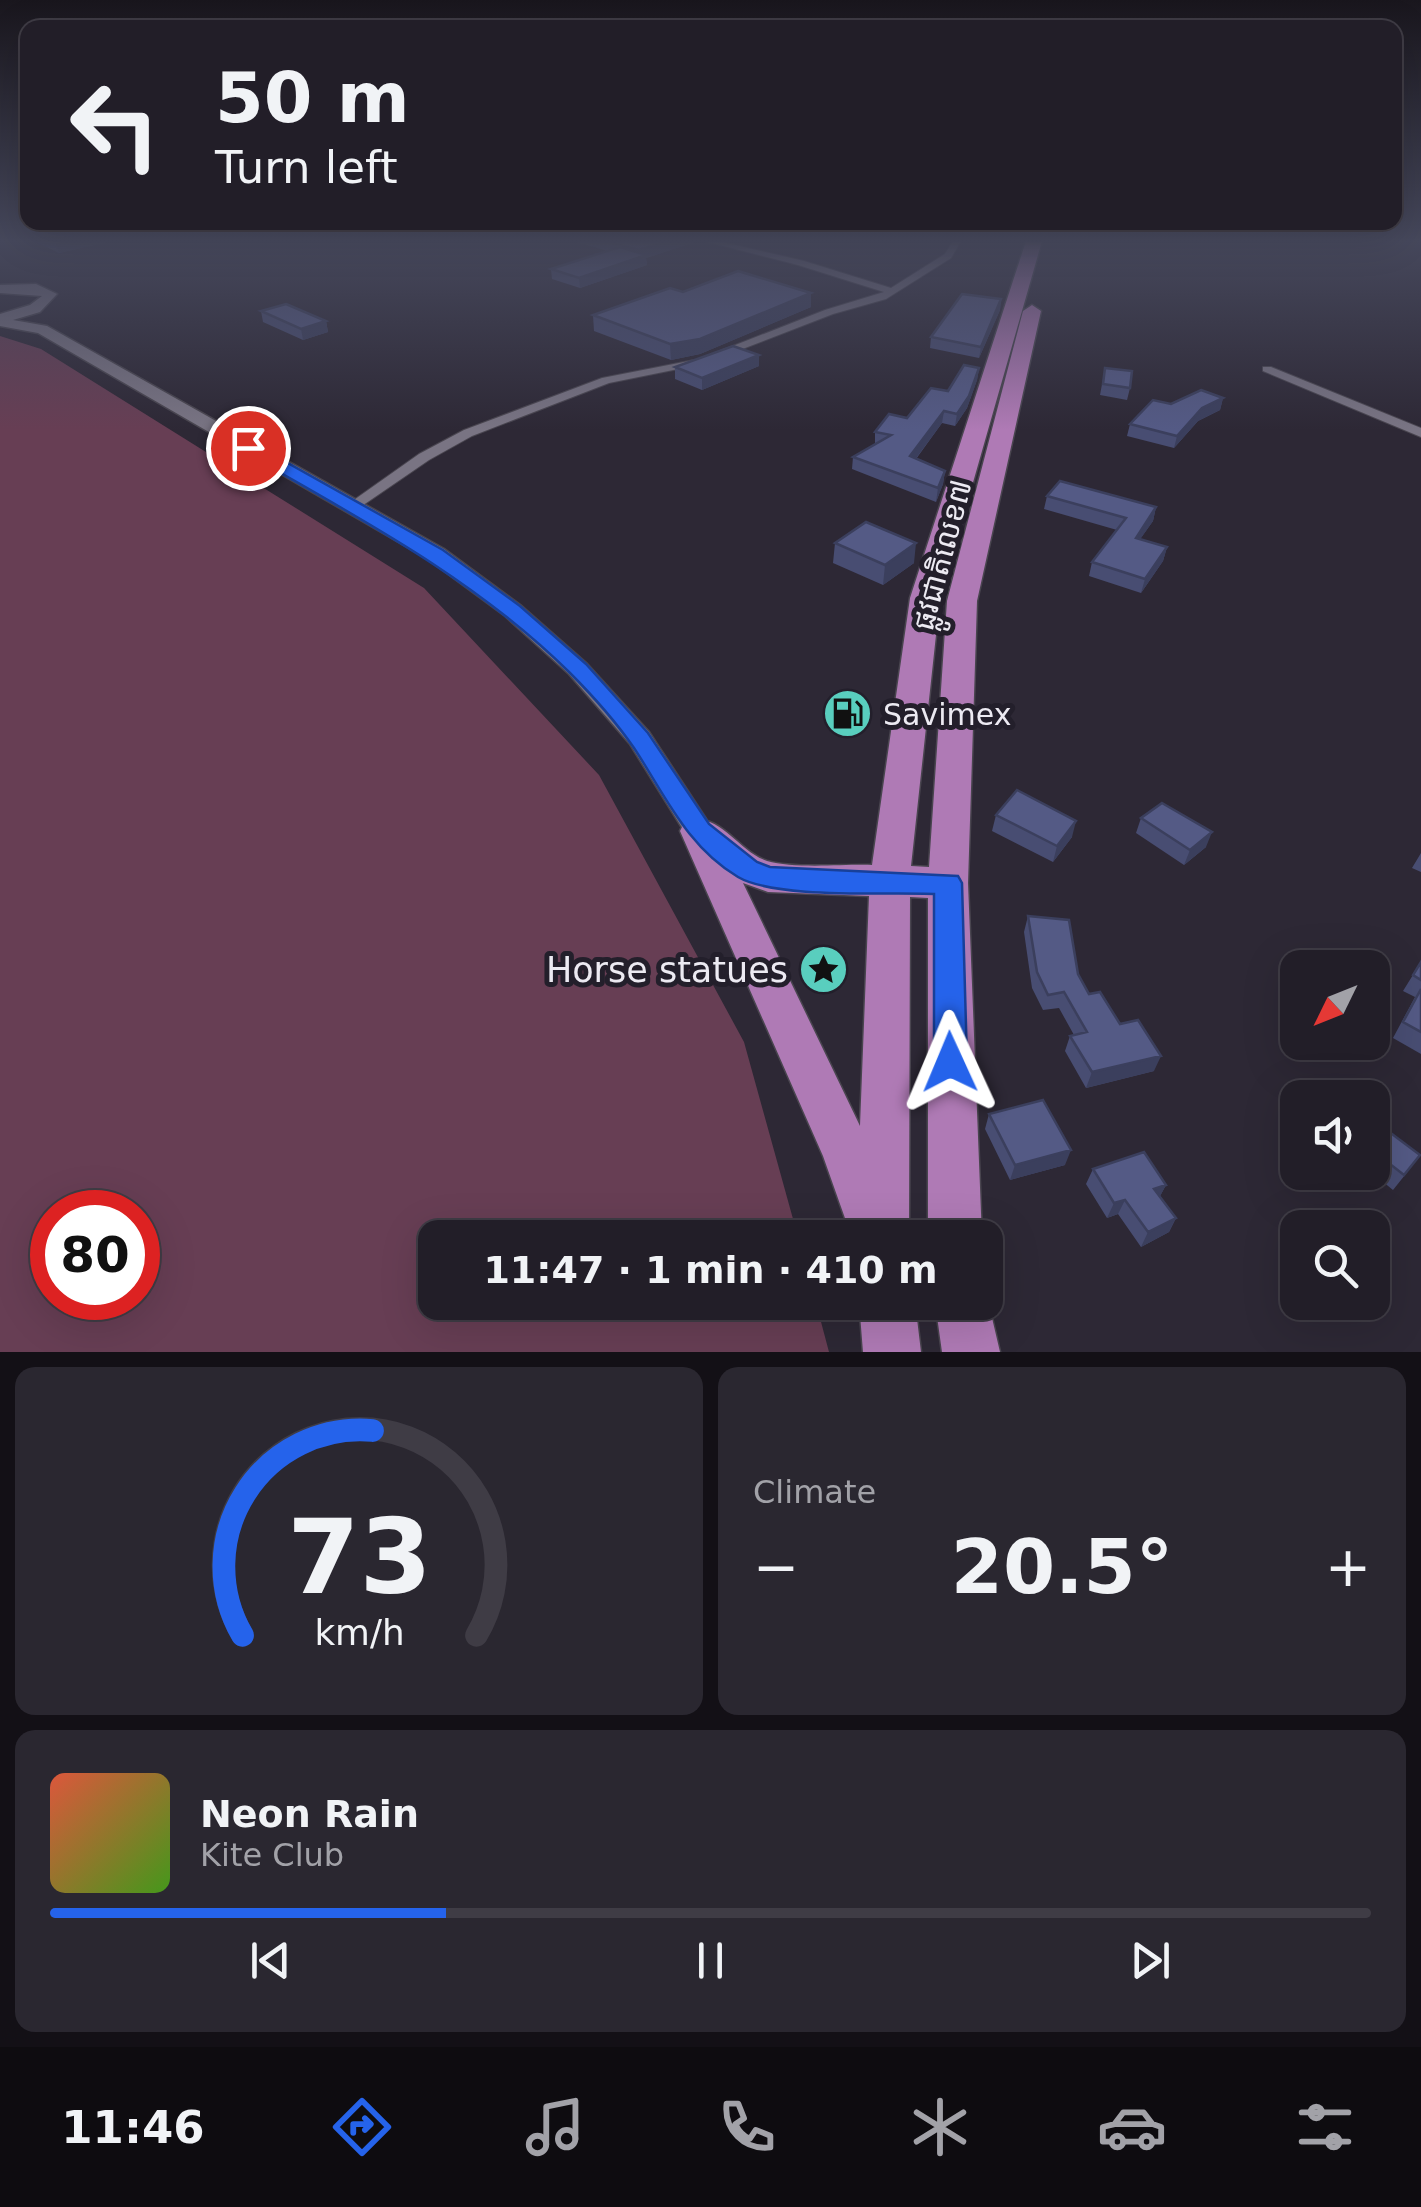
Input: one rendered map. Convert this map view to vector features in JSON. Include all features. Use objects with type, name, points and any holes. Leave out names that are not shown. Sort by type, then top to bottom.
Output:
[{"type":"highway","name":"ផ្លូវជាតិលេខ៧","points":[[955,1220],[948,883],[962,601],[986,448],[1021,304]]},
{"type":"highway","name":"ផ្លូវជាតិលេខ៧","points":[[1018,320],[1025,304]]},
{"type":"highway","name":"ផ្លូវជាតិលេខ៧","points":[[881,1220],[890,880],[925,598],[986,448]]},
{"type":"highway","points":[[925,598],[962,601]]},
{"type":"highway","points":[[699,831],[748,869],[768,878],[948,883]]},
{"type":"highway","points":[[699,831],[848,1155],[873,1220]]},
{"type":"highway","points":[[889,1320],[892,1352]]},
{"type":"highway","points":[[966,1320],[971,1352]]},
{"type":"street","points":[[0,320],[41,304]]},
{"type":"street","points":[[42,329],[48,304]]},
{"type":"street","points":[[351,506],[424,457],[468,434],[606,380],[704,361],[830,312],[867,304]]},
{"type":"street","points":[[0,320],[42,329],[436,554],[512,610],[578,668],[640,738],[699,831]]},
{"type":"street","points":[[1267,369],[1421,433]]},
{"type":"shaded area","points":[[0,336],[41,349],[424,588],[599,775],[744,1042],[793,1220],[418,1220],[418,1320],[821,1320],[829,1352],[0,1352]]},
{"type":"building","points":[[286,304],[326,321],[301,329],[261,311]]},
{"type":"building","points":[[624,304],[784,304],[700,339],[670,344],[593,315]]},
{"type":"building","points":[[955,304],[999,304],[981,347],[931,337]]},
{"type":"building","points":[[733,346],[759,355],[702,378],[675,367]]},
{"type":"building","points":[[964,365],[979,368],[969,396],[957,414],[944,411],[910,456],[945,471],[938,488],[853,457],[891,435],[875,432],[889,414],[907,418],[931,388],[948,391]]},
{"type":"building","points":[[1105,368],[1132,371],[1130,388],[1103,384]]},
{"type":"building","points":[[1201,390],[1223,398],[1202,408],[1177,436],[1130,424],[1153,400],[1171,404]]},
{"type":"building","points":[[1060,481],[1156,507],[1136,538],[1167,547],[1145,579],[1092,562],[1126,518],[1047,496]]},
{"type":"building","points":[[866,522],[916,543],[885,565],[835,543]]},
{"type":"building","points":[[1017,790],[1076,821],[1057,846],[996,815]]},
{"type":"building","points":[[1162,803],[1212,832],[1190,850],[1141,818]]},
{"type":"building","points":[[1028,916],[1069,920],[1078,974],[1089,994],[1100,992],[1120,1024],[1138,1020],[1161,1056],[1092,1072],[1070,1036],[1087,1032],[1064,992],[1048,995],[1037,972]]},
{"type":"building","points":[[1421,962],[1421,980],[1413,975]]},
{"type":"building","points":[[1421,989],[1421,1032],[1403,1022]]},
{"type":"building","points":[[1043,1100],[1071,1150],[1015,1165],[989,1114]]},
{"type":"building","points":[[1390,1132],[1420,1155],[1404,1175],[1390,1164]]},
{"type":"building","points":[[1144,1152],[1166,1185],[1154,1189],[1176,1218],[1148,1232],[1125,1200],[1114,1203],[1093,1169]]},
{"type":"place","name":"Savimex","points":[[848,714]]},
{"type":"place","name":"Horse statues","points":[[823,970]]},
{"type":"route","points":[[248,448],[436,554],[512,610],[578,668],[640,738],[699,831],[748,869],[768,878],[948,883],[950,1062]]}]
